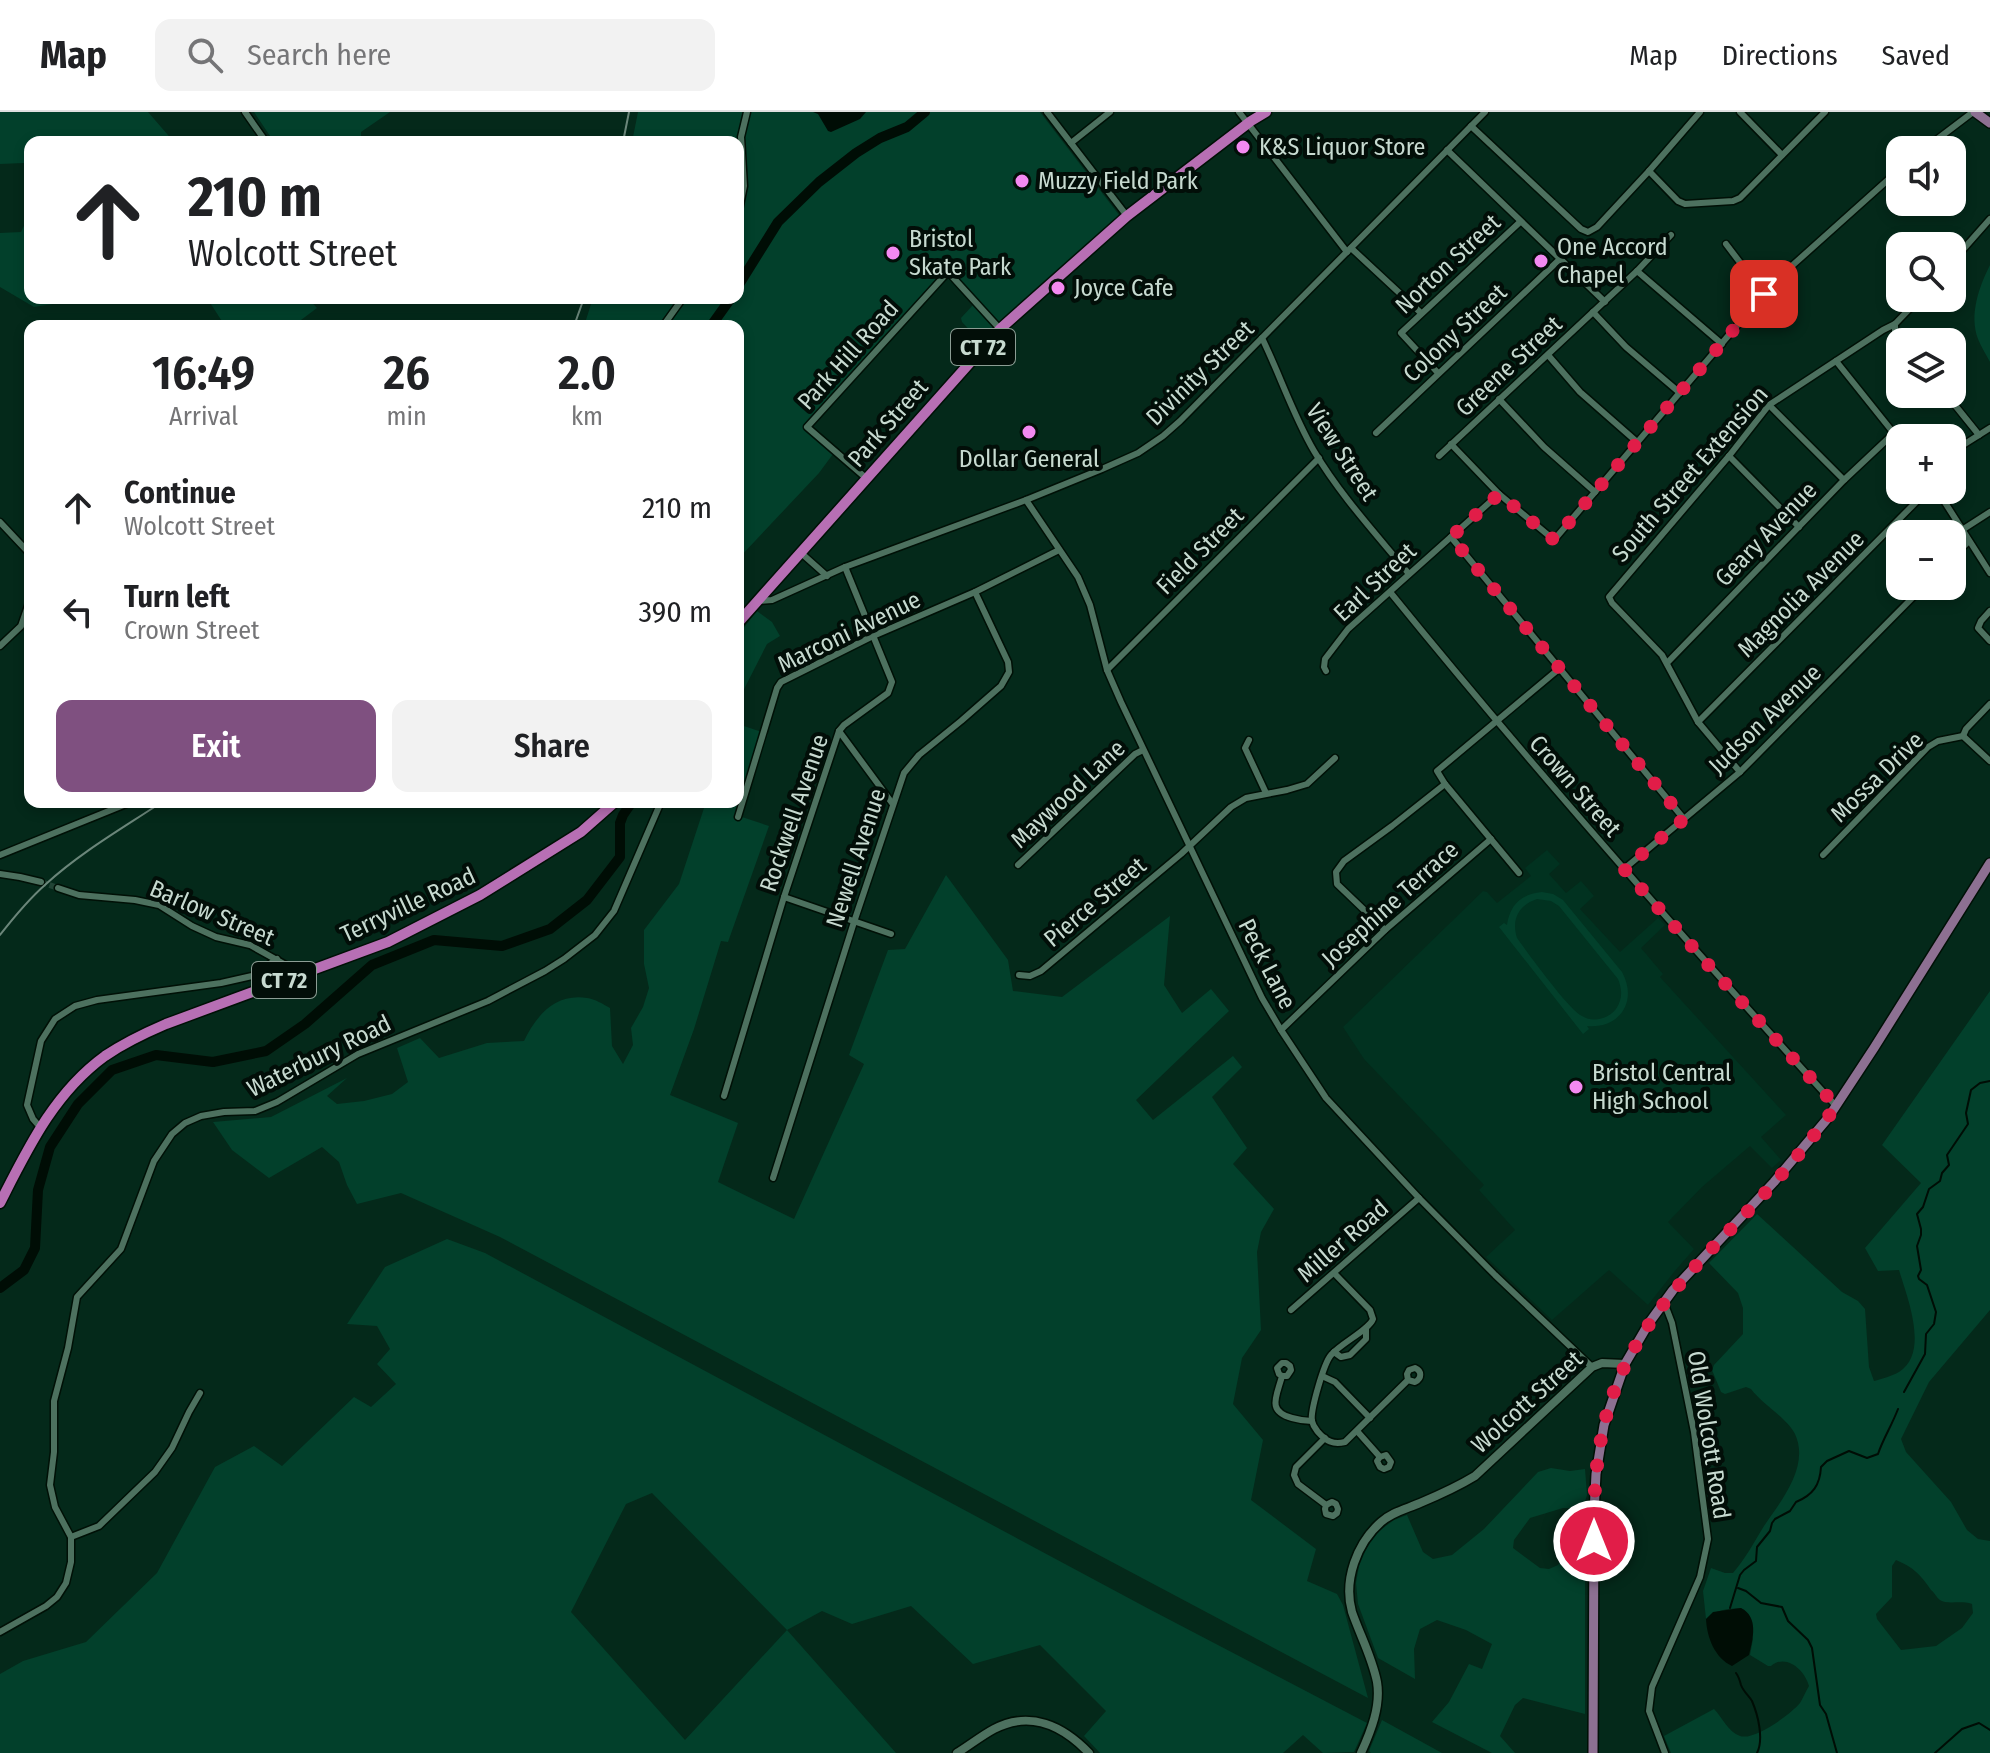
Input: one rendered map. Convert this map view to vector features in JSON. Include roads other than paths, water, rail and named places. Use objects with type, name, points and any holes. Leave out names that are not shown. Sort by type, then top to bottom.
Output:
[{"type":"highway","name":"Park Street","points":[[744,616],[1000,329],[1127,216],[1266,112]]},
{"type":"highway","name":"Terryville Road","points":[[0,1203],[40,1127],[58,1101],[80,1077],[122,1045],[166,1024],[388,942],[480,895],[581,832],[608,808]]},
{"type":"main road","points":[[1974,112],[1990,123]]},
{"type":"main road","points":[[1593,1753],[1595,1485],[1604,1425],[1625,1364],[1664,1302],[1796,1158],[1836,1106],[1990,863]]},
{"type":"main road","name":"Wolcott Street","points":[[1361,1753],[1373,1726],[1377,1684],[1351,1608],[1352,1568],[1359,1551],[1380,1523],[1393,1513],[1458,1487],[1475,1476],[1592,1367],[1602,1363],[1625,1364]]},
{"type":"main road","points":[[957,1753],[996,1728],[1025,1719],[1051,1725],[1078,1741],[1089,1753]]},
{"type":"street","points":[[245,112],[262,136]]},
{"type":"street","points":[[741,136],[747,112]]},
{"type":"street","points":[[1047,112],[1127,216]]},
{"type":"street","points":[[1071,143],[1110,112]]},
{"type":"street","points":[[1239,112],[1349,250],[1421,313]]},
{"type":"street","name":"Divinity Street","points":[[757,601],[772,600],[845,567],[1026,500],[1138,453],[1180,421],[1485,112]]},
{"type":"street","points":[[1471,126],[1581,229],[1588,232],[1597,227],[1700,112]]},
{"type":"street","points":[[1740,112],[1782,155]]},
{"type":"street","points":[[1649,171],[1678,201],[1685,204],[1733,201],[1740,198],[1825,112]]},
{"type":"street","points":[[1942,136],[1974,112]]},
{"type":"street","points":[[1447,150],[1605,302]]},
{"type":"street","points":[[1451,444],[1499,494],[1554,540],[1764,294],[1886,181]]},
{"type":"street","points":[[1966,246],[1990,219]]},
{"type":"street","name":"Norton Street","points":[[1438,373],[1401,333],[1520,222]]},
{"type":"street","name":"Greene Street","points":[[1439,456],[1605,302],[1671,235]]},
{"type":"street","points":[[1726,244],[1764,294]]},
{"type":"street","name":"Colony Street","points":[[1376,433],[1560,259]]},
{"type":"street","points":[[1637,271],[1722,344]]},
{"type":"street","name":"Park Hill Road","points":[[866,478],[807,427],[948,272],[1000,329]]},
{"type":"street","points":[[1593,312],[1626,347],[1680,393]]},
{"type":"street","name":"South Street Extension","points":[[1667,663],[1609,597],[1769,405],[1895,324],[1907,312]]},
{"type":"street","name":"View Street","points":[[1262,338],[1291,406],[1319,458],[1409,574]]},
{"type":"street","points":[[1548,355],[1580,392],[1637,442]]},
{"type":"street","points":[[1836,361],[1887,424]]},
{"type":"street","points":[[1499,399],[1544,447],[1595,492]]},
{"type":"street","points":[[1769,405],[1844,480]]},
{"type":"street","points":[[1957,408],[1979,435]]},
{"type":"street","points":[[1966,443],[1990,428]]},
{"type":"street","name":"Geary Avenue","points":[[1667,663],[1886,441]]},
{"type":"street","points":[[1729,456],[1799,527]]},
{"type":"street","name":"Field Street","points":[[1107,670],[1319,458]]},
{"type":"street","name":"Earl Street","points":[[1326,671],[1324,663],[1348,629],[1499,494]]},
{"type":"street","name":"Peck Lane","points":[[1026,500],[1078,577],[1090,605],[1107,670],[1262,998],[1281,1030],[1326,1098],[1497,1278],[1592,1367]]},
{"type":"street","name":"Magnolia Avenue","points":[[1698,722],[1914,504]]},
{"type":"street","points":[[1966,527],[1990,512]]},
{"type":"street","points":[[0,522],[24,548]]},
{"type":"street","points":[[1966,536],[1990,573]]},
{"type":"street","points":[[1451,537],[1684,819]]},
{"type":"street","points":[[1966,544],[1969,541]]},
{"type":"street","name":"Marconi Avenue","points":[[744,797],[777,688],[788,678],[1059,550]]},
{"type":"street","points":[[800,552],[827,576]]},
{"type":"street","name":"Rockwell Avenue","points":[[724,1096],[784,897],[839,731],[891,688],[892,682],[845,567]]},
{"type":"street","name":"Newell Avenue","points":[[773,1178],[904,773],[919,755],[1006,679],[1009,672],[1008,662],[975,592]]},
{"type":"street","name":"Crown Street","points":[[1390,592],[1624,869],[1836,1106]]},
{"type":"street","name":"Judson Avenue","points":[[1624,869],[1740,772],[1910,600]]},
{"type":"street","points":[[1990,611],[1978,628],[1990,641]]},
{"type":"street","points":[[0,646],[21,626],[24,617]]},
{"type":"street","points":[[1667,663],[1698,722],[1740,772]]},
{"type":"street","points":[[1519,873],[1437,771],[1560,668]]},
{"type":"street","points":[[1990,704],[1963,736],[1990,761]]},
{"type":"street","points":[[839,731],[892,803]]},
{"type":"street","name":"Mossa Drive","points":[[1823,855],[1928,747],[1938,741],[1963,736]]},
{"type":"street","points":[[1249,740],[1245,748],[1266,793]]},
{"type":"street","name":"Maywood Lane","points":[[1018,865],[1135,754],[1143,750]]},
{"type":"street","name":"Pierce Street","points":[[1019,975],[1030,976],[1041,971],[1231,807],[1246,798],[1307,784],[1335,758]]},
{"type":"street","points":[[1385,930],[1337,884],[1336,872],[1344,861],[1445,784]]},
{"type":"street","points":[[0,855],[116,808]]},
{"type":"street","name":"Waterbury Road","points":[[71,1537],[55,1507],[50,1485],[54,1452],[54,1401],[77,1297],[121,1249],[154,1161],[172,1134],[185,1123],[201,1116],[255,1111],[277,1102],[358,1054],[488,1001],[564,959],[595,935],[614,911],[658,808]]},
{"type":"street","name":"Marconi Avenue","points":[[738,817],[741,808]]},
{"type":"street","name":"Josephine Terrace","points":[[1281,1030],[1385,930],[1491,839]]},
{"type":"street","points":[[0,874],[41,882]]},
{"type":"street","name":"Barlow Street","points":[[58,888],[79,895],[154,903],[192,926],[216,937],[250,945],[302,974]]},
{"type":"street","points":[[784,897],[891,934]]},
{"type":"street","points":[[40,1127],[27,1105],[41,1041],[55,1019],[75,1006],[97,1000],[252,976],[277,959]]},
{"type":"street","name":"Miller Road","points":[[1291,1310],[1419,1198]]},
{"type":"street","points":[[1334,1273],[1372,1313],[1372,1322],[1334,1352],[1327,1362],[1312,1421],[1315,1428],[1332,1443],[1348,1441],[1408,1380]]},
{"type":"street","name":"Old Wolcott Road","points":[[1664,1302],[1672,1323],[1694,1432],[1708,1539],[1700,1577],[1652,1687],[1649,1711],[1665,1753]]},
{"type":"street","points":[[1334,1352],[1341,1357],[1350,1355],[1366,1339],[1366,1328]]},
{"type":"street","points":[[1282,1376],[1275,1403],[1277,1411],[1284,1416],[1312,1421]]},
{"type":"street","points":[[1322,1376],[1335,1382],[1370,1418]]},
{"type":"street","points":[[0,1632],[57,1597],[66,1583],[71,1562],[71,1537],[99,1526],[155,1472],[172,1448],[200,1393]]},
{"type":"street","points":[[1357,1431],[1380,1457]]},
{"type":"street","points":[[1325,1438],[1296,1467],[1294,1475],[1298,1484],[1326,1505]]},
{"type":"waterway","points":[[744,276],[778,222],[819,182],[856,153],[880,138],[907,127],[925,112]]},
{"type":"waterway","points":[[715,320],[727,304]]},
{"type":"waterway","points":[[0,1288],[24,1270],[35,1248],[38,1190],[50,1147],[78,1104],[112,1070],[156,1055],[213,1062],[266,1051],[305,1024],[372,965],[434,940],[502,946],[550,929],[587,900],[620,857],[620,823],[628,808]]},
{"type":"waterway","points":[[1904,1392],[1925,1354],[1926,1334],[1934,1324],[1936,1312],[1927,1285],[1918,1276],[1921,1270],[1917,1246],[1921,1229],[1917,1214],[1929,1189],[1940,1181],[1949,1165],[1947,1155],[1968,1124],[1966,1113],[1971,1090],[1980,1083],[1990,1081]]},
{"type":"waterway","points":[[1730,1608],[1740,1575],[1756,1561],[1757,1547],[1775,1519],[1811,1493],[1819,1479],[1821,1467],[1827,1461],[1849,1451],[1867,1458],[1878,1454],[1898,1409]]},
{"type":"waterway","points":[[1738,1588],[1761,1603],[1782,1607],[1788,1621],[1808,1640],[1812,1648],[1820,1705],[1826,1714],[1837,1753]]},
{"type":"waterway","points":[[1736,1673],[1756,1713],[1760,1734],[1757,1753]]},
{"type":"waterway","points":[[1935,1753],[1962,1729],[1979,1723],[1990,1730]]},
{"type":"tunnel","points":[[41,882],[58,888]]},
{"type":"railway","points":[[624,136],[629,112]]},
{"type":"railway","points":[[576,320],[582,304]]},
{"type":"railway","points":[[0,935],[59,872],[153,808]]},
{"type":"place","name":"K&S Liquor Store","points":[[1243,147]]},
{"type":"place","name":"Muzzy Field Park","points":[[1022,181]]},
{"type":"place","name":"Bristol Skate Park","points":[[893,253]]},
{"type":"place","name":"One Accord Chapel","points":[[1541,261]]},
{"type":"place","name":"Joyce Cafe","points":[[1058,288]]},
{"type":"place","name":"Dollar General","points":[[1029,432]]},
{"type":"place","name":"Bristol Central High School","points":[[1576,1087]]}]
